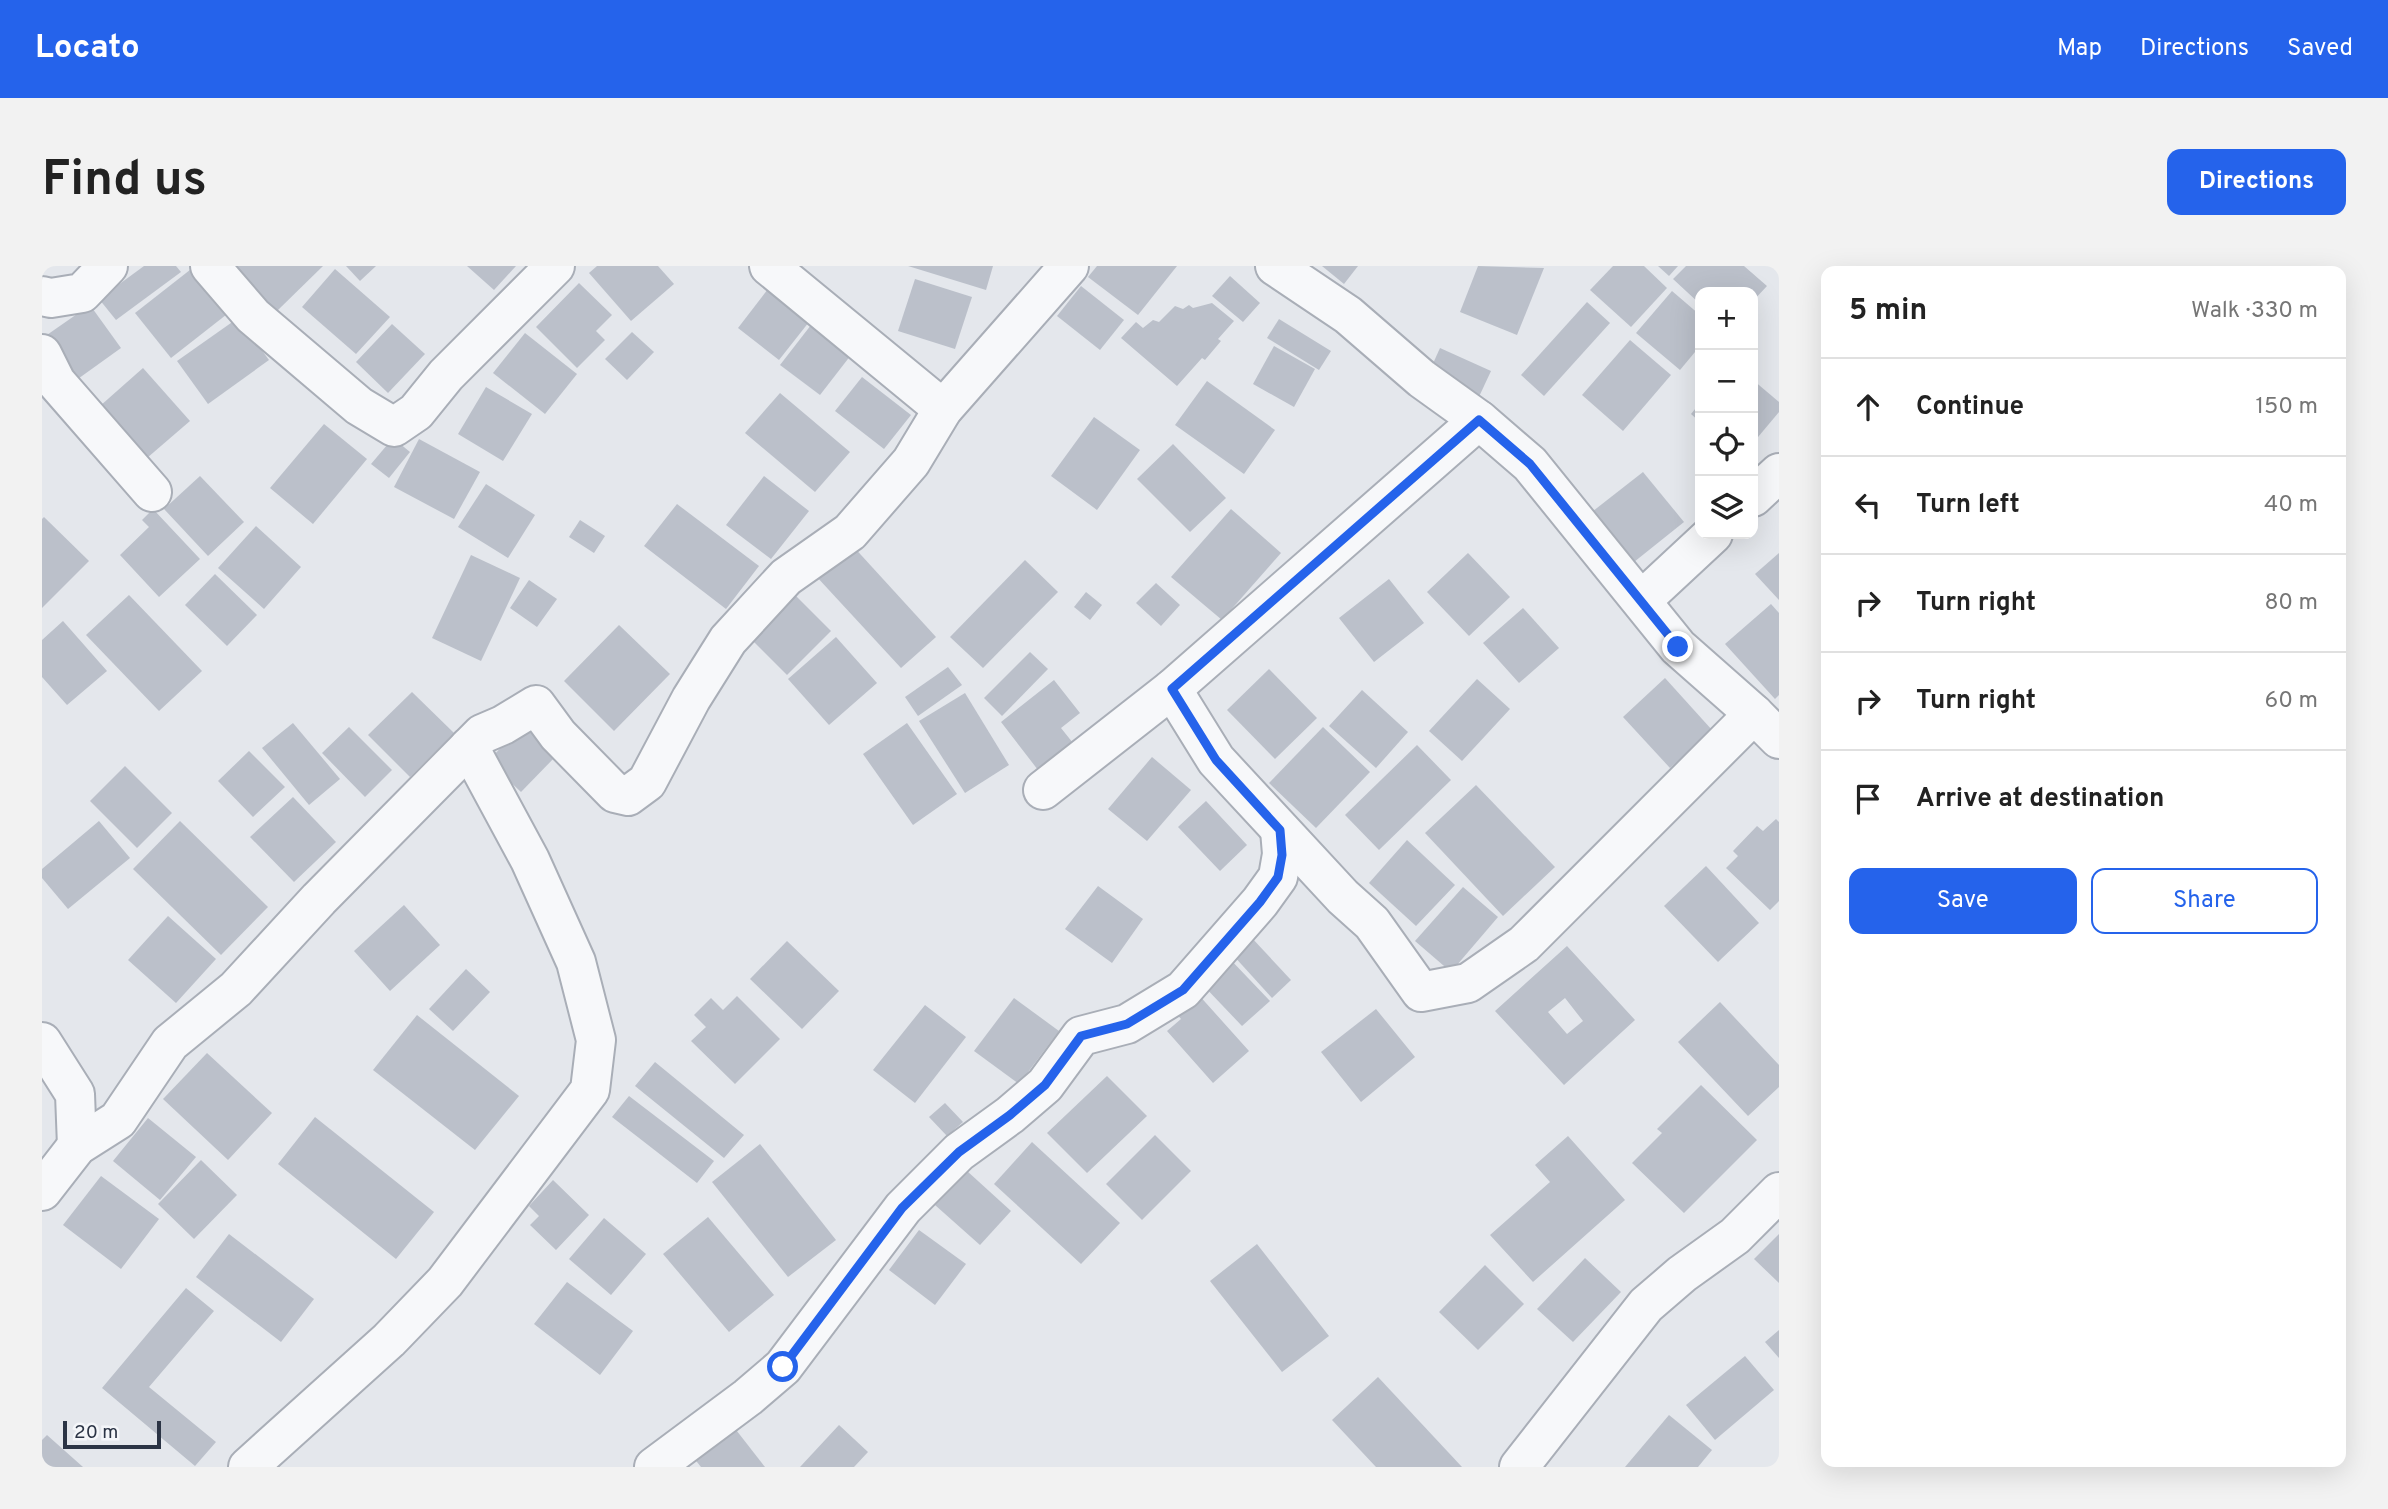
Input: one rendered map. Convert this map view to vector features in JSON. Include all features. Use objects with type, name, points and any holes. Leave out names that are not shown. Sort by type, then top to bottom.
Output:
[{"type":"street","points":[[42,296],[51,298],[82,293],[108,266]]},
{"type":"street","points":[[210,266],[253,316],[359,406],[394,427],[416,412],[446,375],[555,266]]},
{"type":"street","points":[[769,266],[943,410]]},
{"type":"street","points":[[42,1191],[77,1146],[118,1120],[170,1043],[236,989],[319,899],[482,734],[536,705],[558,735],[615,793],[628,796],[647,782],[691,699],[728,640],[786,577],[850,532],[911,462],[943,410],[1069,266]]},
{"type":"street","points":[[1172,689],[1216,760],[1343,897],[1372,923],[1421,992],[1468,983],[1524,944],[1767,727],[1678,647],[1530,464],[1479,420],[1422,379],[1348,315],[1275,266]]},
{"type":"street","points":[[42,354],[56,382],[152,492]]},
{"type":"street","points":[[1043,790],[1172,689],[1479,420]]},
{"type":"street","points":[[1758,492],[1779,473]]},
{"type":"street","points":[[1642,600],[1708,539]]},
{"type":"street","points":[[248,1467],[389,1340],[445,1282],[590,1090],[596,1040],[576,962],[530,860],[469,747]]},
{"type":"street","points":[[654,1467],[748,1397],[783,1367],[902,1208],[959,1152],[1010,1115],[1045,1085],[1081,1036],[1127,1024],[1183,990],[1260,902],[1278,877],[1282,855],[1280,830]]},
{"type":"street","points":[[42,1042],[75,1094],[77,1146]]},
{"type":"street","points":[[1520,1467],[1646,1305],[1682,1274],[1735,1236],[1779,1192]]},
{"type":"building","points":[[144,266],[176,266],[181,272],[116,320],[99,299]]},
{"type":"building","points":[[195,266],[231,311],[171,358],[135,313]]},
{"type":"building","points":[[232,266],[323,266],[277,311]]},
{"type":"building","points":[[346,266],[376,266],[360,281]]},
{"type":"building","points":[[467,266],[516,266],[494,290]]},
{"type":"building","points":[[597,266],[658,266],[674,284],[631,321],[589,273]]},
{"type":"building","points":[[908,266],[993,266],[986,290]]},
{"type":"building","points":[[1097,266],[1177,266],[1138,315],[1088,277]]},
{"type":"building","points":[[1322,266],[1358,266],[1344,284]]},
{"type":"building","points":[[1478,266],[1544,268],[1517,335],[1460,312]]},
{"type":"building","points":[[1613,266],[1644,266],[1667,288],[1631,327],[1590,290]]},
{"type":"building","points":[[1658,266],[1678,266],[1669,276]]},
{"type":"building","points":[[1686,266],[1744,266],[1767,286],[1758,296],[1758,287],[1695,287],[1695,299],[1673,279]]},
{"type":"building","points":[[335,269],[390,317],[356,354],[302,307]]},
{"type":"building","points":[[1230,276],[1260,303],[1243,322],[1212,296]]},
{"type":"building","points":[[915,279],[972,297],[955,349],[898,331]]},
{"type":"building","points":[[579,283],[612,315],[596,331],[605,340],[577,368],[536,327]]},
{"type":"building","points":[[1081,286],[1124,320],[1100,350],[1057,316]]},
{"type":"building","points":[[768,289],[809,322],[779,360],[738,328]]},
{"type":"building","points":[[1672,291],[1695,311],[1695,352],[1680,370],[1636,333]]},
{"type":"building","points":[[1587,302],[1610,323],[1544,396],[1521,375]]},
{"type":"building","points":[[1212,303],[1234,321],[1205,360],[1202,358],[1177,386],[1121,338],[1136,322],[1143,328],[1153,320],[1159,322],[1175,306],[1183,309],[1189,305],[1193,308]]},
{"type":"building","points":[[90,305],[121,348],[75,381],[44,337]]},
{"type":"building","points":[[238,318],[269,360],[208,404],[177,361]]},
{"type":"building","points":[[1279,319],[1331,351],[1319,370],[1267,338]]},
{"type":"building","points":[[392,324],[425,354],[388,393],[356,362]]},
{"type":"building","points":[[811,325],[851,355],[820,395],[780,365]]},
{"type":"building","points":[[632,332],[654,352],[627,380],[605,359]]},
{"type":"building","points":[[525,333],[577,374],[545,414],[493,373]]},
{"type":"building","points":[[1630,340],[1671,375],[1623,431],[1582,395]]},
{"type":"building","points":[[1274,346],[1315,369],[1294,407],[1253,384]]},
{"type":"building","points":[[1440,348],[1491,371],[1477,401],[1426,379]]},
{"type":"building","points":[[143,368],[190,421],[147,458],[100,406]]},
{"type":"building","points":[[862,377],[911,415],[884,449],[835,411]]},
{"type":"building","points":[[1207,381],[1275,430],[1244,474],[1175,425]]},
{"type":"building","points":[[1758,384],[1779,402],[1779,412],[1758,437]]},
{"type":"building","points":[[486,387],[532,414],[503,461],[458,434]]},
{"type":"building","points":[[780,393],[850,452],[815,492],[745,433]]},
{"type":"building","points":[[1094,417],[1140,450],[1097,510],[1051,476]]},
{"type":"building","points":[[324,424],[367,459],[313,524],[270,488]]},
{"type":"building","points":[[393,438],[410,452],[389,478],[371,464]]},
{"type":"building","points":[[419,439],[480,472],[454,519],[394,487]]},
{"type":"building","points":[[1173,444],[1226,498],[1190,532],[1137,479]]},
{"type":"building","points":[[1643,472],[1684,522],[1629,566],[1588,515]]},
{"type":"building","points":[[200,476],[244,522],[208,556],[164,509]]},
{"type":"building","points":[[764,476],[809,511],[771,559],[726,525]]},
{"type":"building","points":[[486,484],[535,515],[508,558],[458,527]]},
{"type":"building","points":[[677,504],[759,566],[726,609],[644,546]]},
{"type":"building","points":[[153,509],[200,559],[159,597],[120,555],[149,527],[142,520]]},
{"type":"building","points":[[1231,509],[1281,553],[1222,620],[1171,577]]},
{"type":"building","points":[[44,517],[89,561],[42,608],[42,519]]},
{"type":"building","points":[[580,520],[605,536],[594,553],[569,537]]},
{"type":"building","points":[[256,526],[301,567],[264,609],[218,568]]},
{"type":"building","points":[[851,544],[936,637],[901,668],[816,576]]},
{"type":"building","points":[[1468,553],[1510,597],[1469,636],[1427,592]]},
{"type":"building","points":[[1779,553],[1779,600],[1755,574]]},
{"type":"building","points":[[471,555],[520,578],[481,661],[432,638]]},
{"type":"building","points":[[1025,560],[1058,592],[983,668],[950,637]]},
{"type":"building","points":[[215,574],[257,615],[227,646],[185,605]]},
{"type":"building","points":[[1389,579],[1424,623],[1374,662],[1339,618]]},
{"type":"building","points":[[529,580],[557,599],[537,627],[510,608]]},
{"type":"building","points":[[1156,583],[1180,605],[1161,626],[1136,603]]},
{"type":"building","points":[[1086,592],[1102,605],[1090,620],[1074,607]]},
{"type":"building","points":[[129,595],[202,671],[159,711],[86,635]]},
{"type":"building","points":[[795,595],[831,631],[787,675],[751,639]]},
{"type":"building","points":[[1771,604],[1779,613],[1779,695],[1775,699],[1725,644]]},
{"type":"building","points":[[1523,608],[1559,648],[1519,683],[1483,643]]},
{"type":"building","points":[[63,621],[107,671],[67,705],[42,677],[42,640]]},
{"type":"building","points":[[619,625],[670,674],[614,731],[564,681]]},
{"type":"building","points":[[836,637],[877,683],[829,725],[788,679]]},
{"type":"building","points":[[1030,652],[1048,669],[1002,716],[984,698]]},
{"type":"building","points":[[948,667],[962,685],[918,716],[905,697]]},
{"type":"building","points":[[1269,669],[1317,718],[1275,759],[1227,710]]},
{"type":"building","points":[[1665,678],[1712,730],[1670,768],[1623,717]]},
{"type":"building","points":[[1477,679],[1510,709],[1462,761],[1429,731]]},
{"type":"building","points":[[1054,680],[1080,713],[1061,728],[1073,743],[1038,770],[1001,722]]},
{"type":"building","points":[[1362,690],[1408,732],[1376,768],[1329,726]]},
{"type":"building","points":[[412,692],[454,733],[410,777],[368,735]]},
{"type":"building","points":[[965,693],[1009,765],[965,793],[919,721]]},
{"type":"building","points":[[293,723],[340,779],[309,805],[262,748]]},
{"type":"building","points":[[907,723],[957,794],[913,825],[863,754]]},
{"type":"building","points":[[523,725],[556,756],[521,792],[488,761]]},
{"type":"building","points":[[349,727],[392,770],[365,797],[322,753]]},
{"type":"building","points":[[1323,727],[1370,772],[1316,828],[1269,783]]},
{"type":"building","points":[[1417,745],[1451,780],[1379,850],[1345,815]]},
{"type":"building","points":[[249,751],[285,787],[253,817],[218,781]]},
{"type":"building","points":[[1152,757],[1191,790],[1147,841],[1108,809]]},
{"type":"building","points":[[125,766],[172,813],[137,848],[90,801]]},
{"type":"building","points":[[1476,785],[1555,867],[1503,916],[1425,833]]},
{"type":"building","points":[[293,797],[336,842],[294,882],[250,837]]},
{"type":"building","points":[[1206,801],[1247,845],[1220,871],[1178,827]]},
{"type":"building","points":[[1776,819],[1779,822],[1779,901],[1770,910],[1726,868],[1738,856],[1733,851],[1757,826],[1763,831]]},
{"type":"building","points":[[99,821],[130,858],[68,909],[42,878],[42,869]]},
{"type":"building","points":[[180,821],[268,907],[221,955],[133,869]]},
{"type":"building","points":[[1407,840],[1455,885],[1416,926],[1369,883]]},
{"type":"building","points":[[1706,866],[1759,923],[1718,962],[1664,906]]},
{"type":"building","points":[[1098,886],[1143,919],[1112,963],[1065,929]]},
{"type":"building","points":[[1463,887],[1498,917],[1451,972],[1415,941]]},
{"type":"building","points":[[404,905],[440,945],[390,991],[354,951]]},
{"type":"building","points":[[168,916],[216,959],[176,1003],[128,960]]},
{"type":"building","points":[[1251,937],[1291,980],[1272,998],[1232,954]]},
{"type":"building","points":[[787,941],[839,991],[802,1029],[750,979]]},
{"type":"building","points":[[1567,946],[1635,1020],[1564,1085],[1495,1011]],"holes":[[[1565,998],[1583,1021],[1567,1034],[1548,1012]]]},
{"type":"building","points":[[1228,957],[1270,1001],[1242,1026],[1201,983]]},
{"type":"building","points":[[466,969],[490,992],[453,1031],[429,1009]]},
{"type":"building","points":[[1197,993],[1249,1051],[1213,1083],[1167,1031],[1181,1019],[1176,1013]]},
{"type":"building","points":[[737,996],[780,1039],[735,1084],[691,1041],[706,1027],[694,1015],[711,998],[723,1010]]},
{"type":"building","points":[[1014,998],[1059,1031],[1019,1084],[974,1051]]},
{"type":"building","points":[[1720,1002],[1779,1065],[1779,1087],[1748,1116],[1678,1042]]},
{"type":"building","points":[[925,1005],[966,1037],[915,1103],[873,1070]]},
{"type":"building","points":[[1376,1009],[1415,1057],[1361,1102],[1321,1052]]},
{"type":"building","points":[[417,1015],[519,1096],[475,1150],[373,1070]]},
{"type":"building","points":[[207,1053],[272,1113],[228,1160],[163,1099]]},
{"type":"building","points":[[655,1062],[744,1135],[724,1158],[635,1086]]},
{"type":"building","points":[[1107,1076],[1147,1116],[1087,1173],[1047,1133]]},
{"type":"building","points":[[1701,1085],[1757,1140],[1684,1213],[1632,1163],[1662,1133],[1657,1129]]},
{"type":"building","points":[[629,1096],[714,1161],[697,1183],[612,1117]]},
{"type":"building","points":[[945,1103],[963,1122],[947,1136],[929,1117]]},
{"type":"building","points":[[315,1117],[434,1212],[396,1259],[278,1164]]},
{"type":"building","points":[[148,1118],[196,1157],[160,1200],[113,1161]]},
{"type":"building","points":[[1155,1135],[1191,1171],[1142,1220],[1106,1184]]},
{"type":"building","points":[[1568,1136],[1625,1200],[1533,1282],[1490,1235],[1550,1182],[1535,1165]]},
{"type":"building","points":[[1032,1142],[1120,1223],[1081,1264],[994,1184]]},
{"type":"building","points":[[760,1144],[836,1240],[788,1277],[712,1182]]},
{"type":"building","points":[[201,1160],[237,1195],[194,1239],[158,1204]]},
{"type":"building","points":[[967,1171],[1011,1211],[980,1245],[935,1205]]},
{"type":"building","points":[[101,1176],[159,1219],[121,1269],[63,1225]]},
{"type":"building","points":[[553,1180],[589,1215],[556,1250],[530,1225],[539,1216],[529,1206]]},
{"type":"building","points":[[708,1217],[774,1295],[729,1332],[663,1254]]},
{"type":"building","points":[[604,1218],[646,1254],[611,1295],[569,1259]]},
{"type":"building","points":[[919,1230],[966,1264],[935,1305],[889,1270]]},
{"type":"building","points":[[229,1234],[314,1299],[281,1342],[196,1277]]},
{"type":"building","points":[[1779,1234],[1779,1283],[1754,1259]]},
{"type":"building","points":[[1257,1244],[1329,1336],[1282,1372],[1210,1281]]},
{"type":"building","points":[[1585,1258],[1621,1292],[1573,1342],[1537,1309]]},
{"type":"building","points":[[1485,1265],[1524,1304],[1478,1350],[1439,1312]]},
{"type":"building","points":[[567,1282],[633,1331],[600,1375],[534,1324]]},
{"type":"building","points":[[186,1288],[214,1311],[149,1387],[216,1442],[195,1466],[102,1388]]},
{"type":"building","points":[[1779,1330],[1779,1358],[1765,1342]]},
{"type":"building","points":[[1745,1356],[1774,1390],[1715,1440],[1686,1405]]},
{"type":"building","points":[[1378,1377],[1462,1467],[1376,1467],[1332,1420]]},
{"type":"building","points":[[1669,1415],[1712,1450],[1698,1467],[1625,1467]]},
{"type":"building","points":[[839,1425],[868,1452],[854,1467],[800,1467]]},
{"type":"building","points":[[733,1426],[765,1467],[701,1467],[693,1457]]},
{"type":"building","points":[[47,1435],[83,1467],[42,1467],[42,1440]]},
{"type":"route","points":[[783,1367],[902,1208],[959,1152],[1010,1115],[1045,1085],[1081,1036],[1127,1024],[1183,990],[1260,902],[1278,877],[1282,855],[1280,830],[1216,760],[1172,689],[1479,420],[1530,464],[1678,647]]}]
